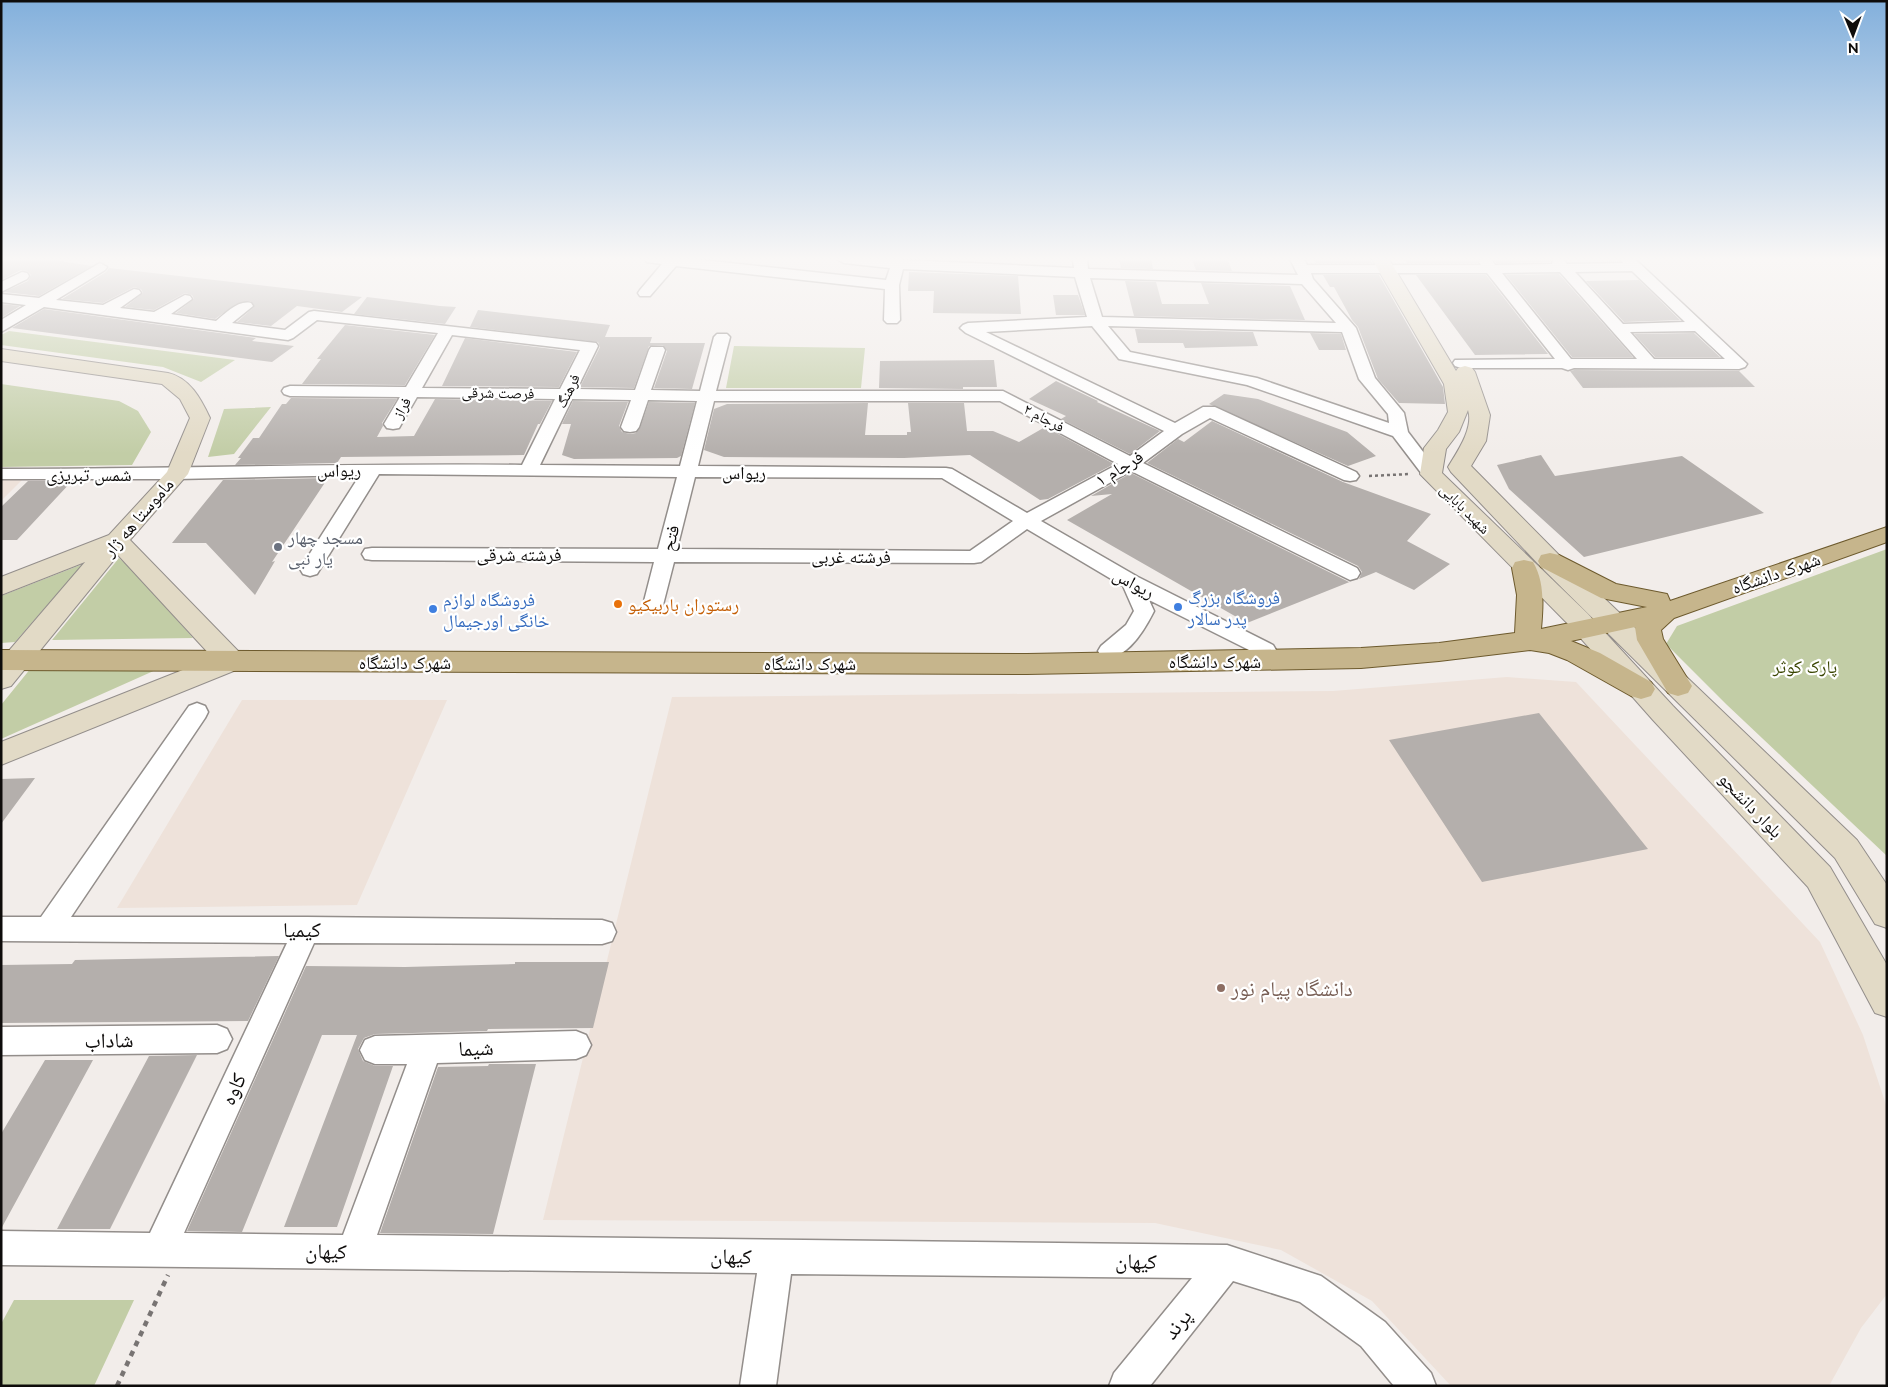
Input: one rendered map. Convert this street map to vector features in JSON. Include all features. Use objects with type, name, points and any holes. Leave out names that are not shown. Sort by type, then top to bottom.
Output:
[{"type":"main road","name":"شهید بابایی","points":[[1422,324],[1454,384],[1458,412],[1448,432],[1435,448],[1430,474],[1524,568],[1596,621]]},
{"type":"main road","name":"شهید بابایی","points":[[1433,324],[1461,363],[1480,415],[1475,441],[1459,466],[1550,561],[1596,621]]},
{"type":"main road","name":"ماموستا هه ژار","points":[[1,355],[168,379],[189,396],[200,418],[176,474],[10,659]]},
{"type":"main road","points":[[1678,686],[1650,640],[1648,627],[1661,606],[1783,558],[1887,523]]},
{"type":"main road","name":"شهرک دانشگاه","points":[[10,659],[226,654],[998,664],[1361,658],[1439,652],[1661,606],[1887,534]]},
{"type":"main road","points":[[1,587],[118,540],[226,654]]},
{"type":"main road","points":[[1550,561],[1610,592],[1661,606]]},
{"type":"main road","points":[[1524,568],[1529,580],[1530,591],[1528,634]]},
{"type":"main road","name":"بلوار دانشجو","points":[[1596,621],[1678,686],[1846,849],[1887,914]]},
{"type":"main road","name":"بلوار دانشجو","points":[[1596,621],[1641,689],[1819,877],[1887,1001]]},
{"type":"main road","points":[[1,754],[226,654],[414,649],[892,648],[1109,651],[1265,650],[1340,647],[1481,635],[1528,634],[1574,653],[1641,689]]},
{"type":"main road","points":[[1819,877],[1866,880]]},
{"type":"street","points":[[203,324],[218,326],[221,324]]},
{"type":"street","name":"فرهنگ","points":[[218,326],[288,335],[302,324]]},
{"type":"street","name":"فرهنگ","points":[[395,324],[590,346],[528,471]]},
{"type":"street","points":[[1046,324],[968,328],[1176,430]]},
{"type":"street","points":[[1098,324],[1125,356],[1251,381],[1399,432]]},
{"type":"street","points":[[1194,324],[1348,328]]},
{"type":"street","points":[[1345,324],[1367,379],[1396,413],[1399,432],[1430,474]]},
{"type":"street","points":[[1535,324],[1568,365]]},
{"type":"street","points":[[1614,324],[1652,365]]},
{"type":"street","points":[[1461,363],[1568,365],[1739,364],[1696,324]]},
{"type":"street","points":[[1626,328],[1698,326]]},
{"type":"street","name":"فراز","points":[[393,424],[447,330]]},
{"type":"street","points":[[707,396],[722,337]]},
{"type":"street","points":[[630,427],[657,350]]},
{"type":"street","name":"فرصت شرقی","points":[[290,391],[707,396]]},
{"type":"street","name":"فرجام ۲","points":[[707,396],[1003,396],[1131,464],[1350,573]]},
{"type":"street","name":"فتح","points":[[653,604],[707,396]]},
{"type":"street","name":"فرجام ۱","points":[[1026,521],[1131,464],[1176,430],[1209,411],[1350,476]]},
{"type":"street","points":[[310,569],[373,469]]},
{"type":"street","name":"ریواس","points":[[176,474],[373,469],[946,473],[1131,582],[1265,650]]},
{"type":"street","name":"شمس تبریزی","points":[[1,474],[176,474]]},
{"type":"street","name":"فرشته غربی","points":[[666,555],[974,556],[1026,521]]},
{"type":"street","name":"فرشته شرقی","points":[[372,554],[666,555]]},
{"type":"street","points":[[1109,651],[1134,630],[1144,611],[1131,582]]},
{"type":"street","points":[[48,929],[197,712]]},
{"type":"street","name":"کیمیا","points":[[1,929],[307,929],[602,932]]},
{"type":"street","name":"کاوه","points":[[170,1250],[307,929]]},
{"type":"street","name":"شاداب","points":[[4,1045],[217,1039]]},
{"type":"street","name":"شیما","points":[[375,1050],[576,1045]]},
{"type":"street","points":[[354,1252],[426,1049]]},
{"type":"street","name":"کیهان","points":[[1,1248],[1227,1262],[1309,1288],[1373,1334],[1418,1386]]},
{"type":"street","points":[[758,1386],[776,1257]]},
{"type":"street","name":"پرند","points":[[1127,1386],[1227,1262]]},
{"type":"path","points":[[1350,476],[1430,474]]},
{"type":"path","points":[[117,1386],[170,1250]]},
{"type":"shaded area","points":[[1,478],[24,478],[1,501]]},
{"type":"shaded area","name":"دانشگاه پیام نور","points":[[1507,677],[1576,682],[1820,942],[1863,1035],[1887,1108],[1887,1294],[1861,1328],[1829,1386],[1451,1386],[1372,1301],[1281,1250],[1155,1223],[543,1220],[672,697],[1333,691]]},
{"type":"shaded area","points":[[242,700],[447,700],[357,905],[117,908]]},
{"type":"green space","points":[[9,331],[235,360],[201,382],[163,367],[1,345],[1,335]]},
{"type":"green space","points":[[734,346],[865,348],[861,388],[726,388]]},
{"type":"green space","points":[[1,384],[119,401],[138,411],[151,432],[132,465],[1,467]]},
{"type":"green space","points":[[271,407],[234,454],[208,457],[224,409]]},
{"type":"green space","name":"پارک کوثر","points":[[1887,549],[1887,856],[1726,704],[1666,644],[1677,626]]},
{"type":"green space","points":[[119,558],[134,571],[193,638],[52,640]]},
{"type":"green space","points":[[83,564],[15,642],[1,643],[1,596]]},
{"type":"green space","points":[[167,665],[1,739],[1,705],[31,668]]},
{"type":"green space","points":[[14,1300],[134,1300],[94,1386],[1,1386],[1,1324]]},
{"type":"building","points":[[19,324],[152,324],[256,338],[252,341],[294,346],[272,362],[12,328]]},
{"type":"building","points":[[252,324],[274,324],[271,326]]},
{"type":"building","points":[[472,324],[599,324],[610,325],[605,337],[652,337],[650,343],[705,343],[692,389],[654,388],[667,351],[663,345],[649,346],[634,388],[580,387],[600,347],[598,342],[470,327]]},
{"type":"building","points":[[1355,324],[1407,324],[1443,387],[1445,404],[1399,403],[1378,379]]},
{"type":"building","points":[[1452,324],[1524,324],[1548,354],[1475,355]]},
{"type":"building","points":[[1545,324],[1603,324],[1633,357],[1572,357]]},
{"type":"building","points":[[345,325],[435,335],[405,385],[302,384],[321,359],[317,359]]},
{"type":"building","points":[[1135,329],[1253,332],[1258,346],[1185,348],[1183,343],[1138,343]]},
{"type":"building","points":[[1310,333],[1341,334],[1346,350],[1319,350]]},
{"type":"building","points":[[1694,333],[1720,357],[1655,357],[1634,334]]},
{"type":"building","points":[[465,338],[577,352],[559,387],[442,386]]},
{"type":"building","points":[[994,360],[997,387],[963,387],[963,389],[879,388],[880,361]]},
{"type":"building","points":[[1570,371],[1739,371],[1755,387],[1583,388]]},
{"type":"building","points":[[1056,381],[1160,431],[1130,454],[1061,419],[1066,416],[1029,399]]},
{"type":"building","points":[[1224,394],[1258,399],[1347,432],[1376,456],[1348,466],[1209,404]]},
{"type":"building","points":[[291,398],[397,399],[382,423],[383,426],[377,437],[414,436],[435,399],[552,401],[540,424],[538,424],[524,455],[341,457],[337,463],[235,465],[253,438],[259,438],[282,404],[286,404]]},
{"type":"building","points":[[573,401],[628,402],[619,426],[622,432],[630,434],[636,433],[640,428],[649,402],[695,403],[681,456],[677,458],[574,459],[562,455],[571,424],[562,424]]},
{"type":"building","points":[[868,403],[865,435],[907,435],[907,432],[911,432],[908,403],[964,403],[967,431],[993,431],[1019,442],[1045,427],[1114,464],[1048,499],[1040,500],[970,455],[904,458],[724,457],[704,450],[714,409],[727,404]]},
{"type":"building","points":[[1212,421],[1343,482],[1431,514],[1407,541],[1450,564],[1414,590],[1376,572],[1359,579],[1362,572],[1358,566],[1147,463],[1178,439],[1184,442]]},
{"type":"building","points":[[1541,455],[1555,476],[1682,456],[1764,513],[1584,557],[1509,489],[1497,465]]},
{"type":"building","points":[[1131,473],[1349,582],[1352,581],[1247,623],[1067,520],[1112,494],[1091,496]]},
{"type":"building","points":[[328,478],[272,562],[275,561],[255,595],[206,543],[172,543],[223,480]]},
{"type":"building","points":[[28,481],[72,481],[17,540],[1,540],[1,507]]},
{"type":"building","points":[[1539,713],[1648,849],[1482,882],[1389,740]]},
{"type":"building","points":[[35,778],[1,824],[1,779]]},
{"type":"building","points":[[279,956],[248,1021],[1,1023],[1,965],[72,964],[75,960]]},
{"type":"building","points":[[515,962],[609,962],[593,1028],[488,1029],[487,1031],[375,1034],[364,1038],[358,1049],[363,1061],[375,1066],[393,1066],[337,1227],[284,1227],[357,1035],[322,1035],[242,1232],[187,1231],[306,966],[405,967],[515,964]]},
{"type":"building","points":[[197,1055],[110,1229],[57,1229],[149,1056]]},
{"type":"building","points":[[45,1060],[93,1060],[1,1229],[1,1134]]},
{"type":"building","points":[[489,1064],[536,1064],[493,1234],[380,1233],[438,1067],[488,1066]]},
{"type":"place","name":"مسجد چهار یار نبی","points":[[278,547]]},
{"type":"place","name":"رستوران باربیکیو","points":[[618,604]]},
{"type":"place","name":"فروشگاه بزرگ پدر سالار","points":[[1178,607]]},
{"type":"place","name":"فروشگاه لوازم خانگی اورجیمال","points":[[433,609]]},
{"type":"place","name":"دانشگاه پیام نور","points":[[1221,988]]}]
